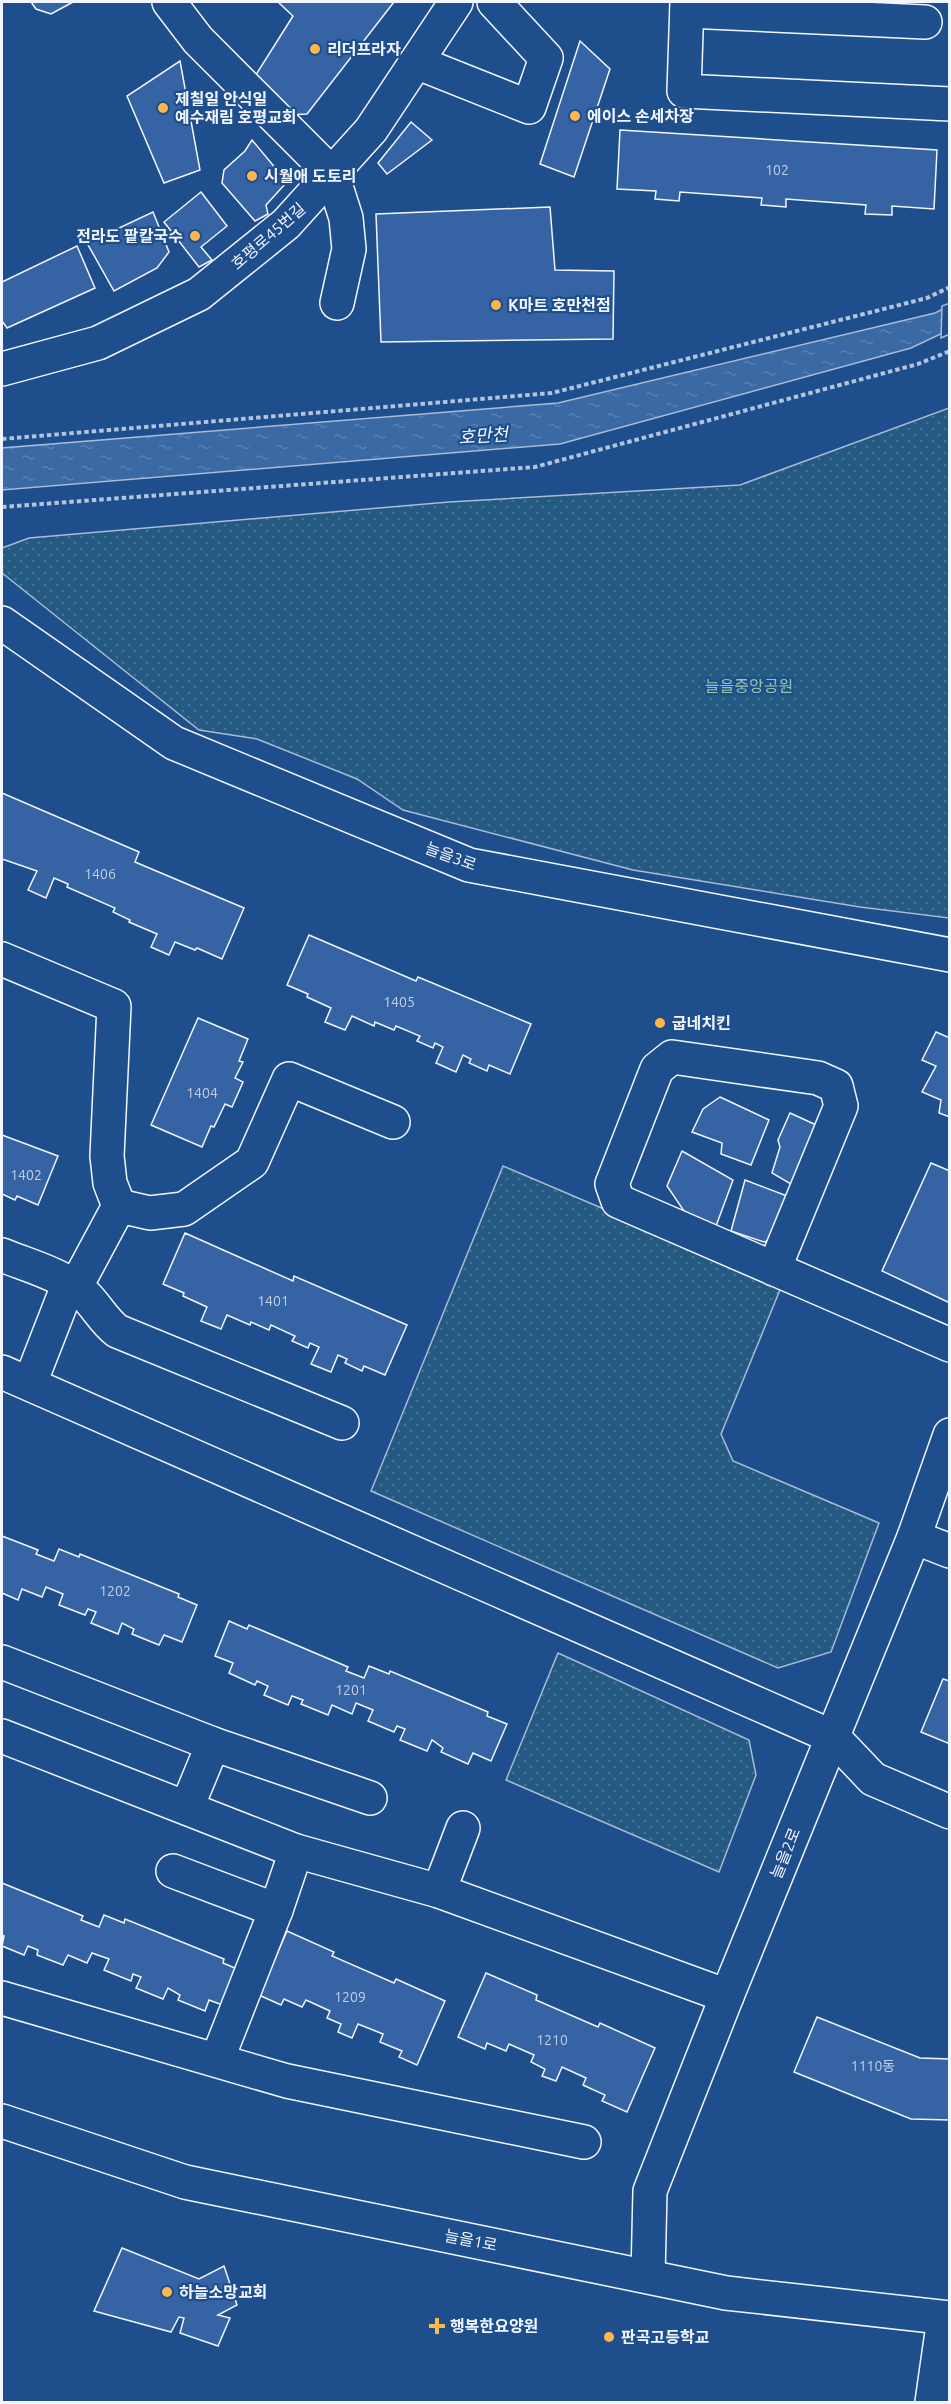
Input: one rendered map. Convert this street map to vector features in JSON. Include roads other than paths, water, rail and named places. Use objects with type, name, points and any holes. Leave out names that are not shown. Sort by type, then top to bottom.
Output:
[{"type":"street","points":[[169,2],[198,40],[332,174],[346,218],[349,249],[337,303]]},
{"type":"street","name":"호평로45번길","points":[[2,369],[98,343],[199,294],[286,224],[371,130],[456,2]]},
{"type":"street","points":[[416,62],[529,107],[546,58],[494,2]]},
{"type":"street","points":[[925,22],[687,6],[684,91],[950,104]]},
{"type":"street","name":"늘을3로","points":[[2,623],[174,743],[469,865],[950,955]]},
{"type":"street","points":[[2,959],[114,1006],[107,1156],[110,1184],[119,1206]]},
{"type":"street","points":[[774,1269],[841,1106],[836,1086],[818,1078],[672,1057],[657,1069],[612,1184],[618,1201],[774,1269],[950,1345]]},
{"type":"street","points":[[119,1206],[150,1213],[184,1209],[252,1162],[289,1079],[393,1122]]},
{"type":"street","points":[[119,1206],[82,1275],[69,1283],[16,1377],[832,1737],[873,1779],[950,1812]]},
{"type":"street","points":[[2,1255],[69,1283],[86,1296],[107,1323],[117,1331],[342,1423]]},
{"type":"street","name":"늘을2로","points":[[648,2276],[650,2191],[914,1537],[950,1435]]},
{"type":"street","points":[[914,1537],[950,1551]]},
{"type":"street","points":[[2,1662],[213,1744],[369,1798]]},
{"type":"street","points":[[2,1736],[296,1851],[439,1891],[727,1996]]},
{"type":"street","points":[[187,1807],[213,1744]]},
{"type":"street","points":[[439,1891],[463,1828]]},
{"type":"street","points":[[217,2060],[276,1910],[296,1851]]},
{"type":"street","points":[[174,1871],[276,1910]]},
{"type":"street","points":[[2,1998],[287,2081],[584,2142]]},
{"type":"street","name":"늘을1로","points":[[2,2121],[185,2182],[726,2293],[947,2318]]},
{"type":"street","points":[[932,2403],[947,2318]]},
{"type":"water","name":"호만천","points":[[949,306],[949,330],[911,348],[560,444],[2,490],[2,448],[558,403],[935,313]]},
{"type":"place","name":"리더프라자","points":[[315,49]]},
{"type":"place","name":"제칠일 안식일 예수재림 호평교회","points":[[163,108]]},
{"type":"place","name":"에이스 손세차장","points":[[575,116]]},
{"type":"place","name":"시월애 도토리","points":[[252,176]]},
{"type":"place","name":"전라도 팥칼국수","points":[[195,236]]},
{"type":"place","name":"K마트 호만천점","points":[[496,305]]},
{"type":"place","name":"굽네치킨","points":[[660,1023]]},
{"type":"place","name":"하늘소망교회","points":[[167,2292]]},
{"type":"place","name":"행복한요양원","points":[[437,2326]]},
{"type":"place","name":"판곡고등학교","points":[[609,2337]]},
{"type":"park label","name":"늘을중앙공원","points":[[749,686]]}]
